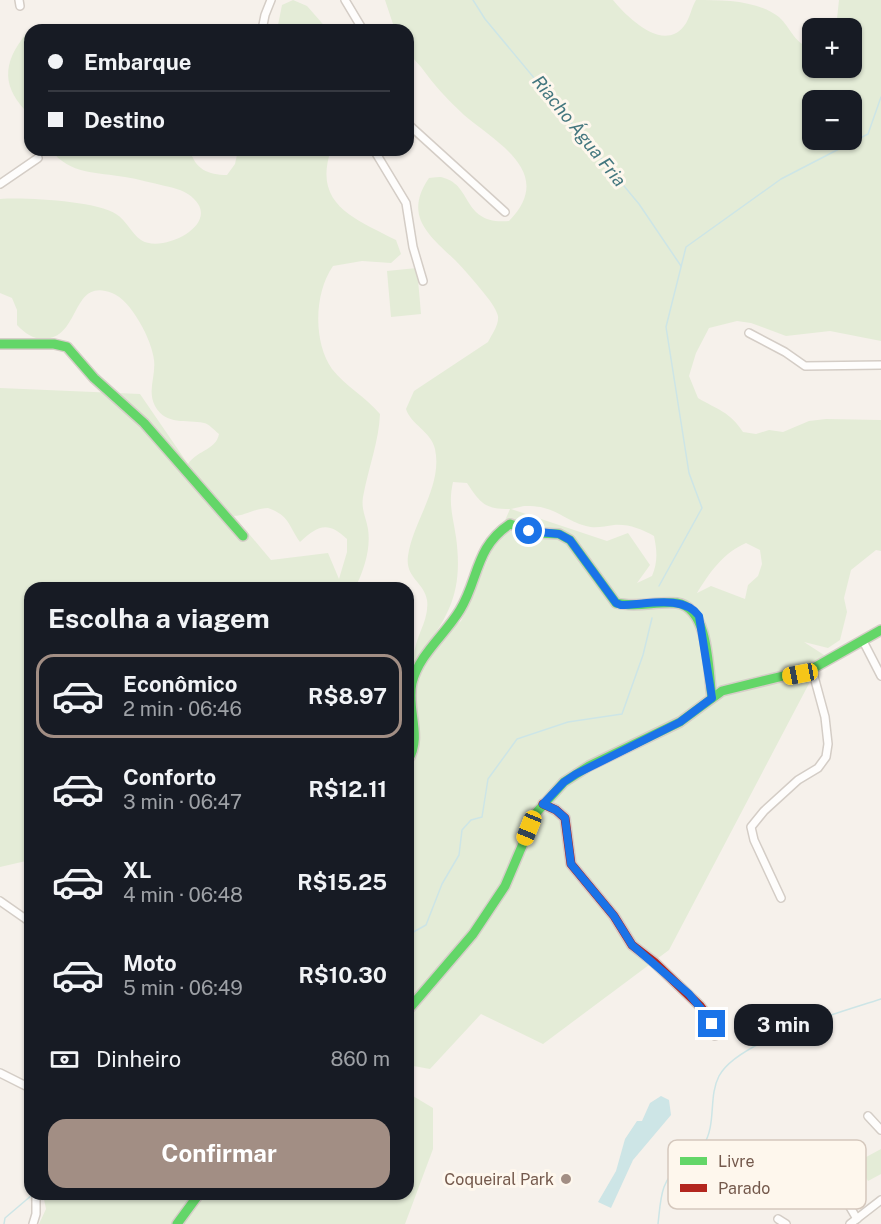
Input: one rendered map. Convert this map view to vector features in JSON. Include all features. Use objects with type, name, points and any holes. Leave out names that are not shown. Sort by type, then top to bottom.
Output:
[{"type":"street","points":[[263,24],[271,0]]},
{"type":"street","points":[[345,0],[359,24]]},
{"type":"street","points":[[414,129],[505,212]]},
{"type":"street","points":[[378,156],[406,203],[413,247],[423,281]]},
{"type":"street","points":[[0,184],[38,158]]},
{"type":"street","points":[[749,333],[806,366],[881,364]]},
{"type":"street","points":[[0,344],[54,344],[67,347],[94,378],[144,423],[243,536]]},
{"type":"street","points":[[414,678],[422,659],[442,637],[463,607],[484,551],[510,524],[519,525],[536,533],[559,534],[570,540],[616,603],[621,605],[675,603],[693,609],[699,616],[702,627],[712,698]]},
{"type":"street","points":[[414,1003],[473,934],[490,909],[504,886],[529,828],[543,804],[564,782],[680,722],[722,691],[812,669],[881,630]]},
{"type":"street","points":[[863,641],[881,676]]},
{"type":"street","points":[[781,898],[754,840],[751,827],[764,811],[798,780],[818,768],[826,757],[828,744],[825,717],[812,669]]},
{"type":"street","points":[[543,804],[556,810],[565,818],[569,858],[577,872],[614,916],[635,949],[654,962],[700,1006],[708,1017],[714,1035]]},
{"type":"street","points":[[0,901],[24,918]]},
{"type":"street","points":[[0,1073],[24,1085]]},
{"type":"street","points":[[868,1116],[881,1130]]},
{"type":"street","points":[[33,1224],[36,1200]]},
{"type":"street","points":[[177,1224],[195,1200]]},
{"type":"street","points":[[850,1224],[881,1200]]},
{"type":"street","points":[[851,1209],[857,1219]]},
{"type":"street","points":[[778,1219],[786,1224]]},
{"type":"green space","points":[[293,0],[307,6],[323,24],[278,24],[282,5]]},
{"type":"green space","points":[[385,0],[613,0],[646,30],[666,36],[684,26],[696,0],[750,4],[779,17],[802,44],[802,78],[862,78],[862,18],[837,18],[839,0],[881,0],[881,341],[830,331],[786,336],[751,323],[737,321],[709,328],[696,353],[689,376],[698,398],[728,415],[743,432],[756,434],[769,430],[783,432],[809,421],[826,419],[881,420],[881,551],[876,550],[851,570],[844,598],[847,612],[840,640],[828,648],[804,642],[824,655],[669,950],[543,1044],[481,1014],[430,1069],[414,1066],[414,652],[426,615],[427,600],[409,570],[408,556],[415,530],[431,490],[436,463],[433,443],[406,409],[414,391],[488,342],[498,316],[492,303],[473,280],[428,233],[422,224],[418,203],[429,178],[442,177],[453,182],[475,211],[483,217],[494,221],[509,221],[522,204],[526,188],[524,174],[516,160],[447,98],[414,59],[414,24],[393,24]],"holes":[[[453,482],[467,483],[484,504],[495,508],[510,509],[461,621],[420,654],[447,614],[456,587],[458,555],[451,497]],[[535,506],[551,510],[590,527],[625,525],[654,536],[656,561],[652,576],[637,583],[650,565],[628,533],[607,541],[511,509]],[[746,543],[760,550],[762,564],[758,576],[748,585],[745,599],[711,586],[697,593],[718,564],[730,552]]]},
{"type":"green space","points":[[24,37],[24,108],[14,95],[8,75],[12,55]]},
{"type":"green space","points":[[56,156],[192,156],[203,170],[227,175],[235,164],[237,156],[330,156],[327,169],[328,184],[333,197],[341,208],[353,217],[396,240],[401,254],[391,263],[362,261],[333,266],[319,303],[321,345],[332,369],[380,414],[378,434],[363,502],[369,537],[368,552],[358,582],[24,582],[24,861],[0,867],[0,388],[140,394],[188,464],[197,455],[211,447],[219,434],[206,424],[165,417],[155,406],[152,395],[154,360],[149,342],[133,312],[112,293],[99,290],[89,293],[82,300],[65,329],[57,336],[45,339],[36,338],[17,325],[17,310],[12,298],[0,293],[0,199],[60,201],[107,210],[120,217],[141,240],[150,243],[174,240],[186,234],[195,227],[200,218],[200,209],[194,199],[181,190],[135,179],[85,171],[67,164]],"holes":[[[268,508],[281,514],[300,542],[312,532],[323,527],[334,529],[347,539],[347,552],[339,579],[328,553],[271,560],[234,516]]]},
{"type":"green space","points":[[417,268],[421,314],[391,317],[387,271]]},
{"type":"green space","points":[[414,1097],[433,1108],[433,1149],[414,1200]]},
{"type":"green space","points":[[881,1149],[881,1174],[868,1181],[866,1178],[866,1157]]},
{"type":"green space","points":[[44,1200],[414,1200],[405,1224],[39,1224],[46,1209]]},
{"type":"water","points":[[661,1096],[669,1100],[671,1115],[633,1160],[611,1208],[598,1202],[616,1171],[625,1139],[637,1121],[642,1121],[650,1103]]},
{"type":"waterway","name":"Riacho Água Fria","points":[[473,0],[485,19],[639,204],[681,266]]},
{"type":"waterway","name":"Riacho Água Fria","points":[[659,586],[702,508],[689,473],[666,327],[686,247],[781,179],[868,134],[881,97]]},
{"type":"waterway","name":"Riacho Água Fria","points":[[414,932],[426,925],[442,884],[459,855],[462,830],[471,820],[482,817],[488,779],[517,739],[568,722],[622,714],[643,655],[652,618]]},
{"type":"waterway","points":[[706,1140],[710,1129],[716,1084],[719,1076],[730,1063],[768,1039],[881,999]]},
{"type":"waterway","points":[[658,1224],[663,1190],[668,1178]]},
{"type":"waterway","name":"Riacho Água Fria","points":[[4,1224],[5,1218],[26,1200]]},
{"type":"traffic: fast","points":[[0,344],[54,344],[67,347],[94,378],[144,423],[243,536]]},
{"type":"traffic: fast","points":[[414,676],[426,654],[460,610],[490,543],[510,524],[536,533],[559,534],[570,540],[616,603],[631,605],[677,603],[688,607],[702,628],[712,698]]},
{"type":"traffic: fast","points":[[414,1003],[473,934],[505,886],[536,813],[564,782],[589,766],[680,722],[722,691],[812,669],[881,630]]},
{"type":"traffic: fast","points":[[414,732],[414,742]]},
{"type":"traffic: fast","points":[[177,1224],[195,1200]]},
{"type":"traffic: jam","points":[[543,804],[556,810],[565,818],[571,864],[614,916],[632,945],[654,962],[700,1006],[708,1017],[715,1035]]},
{"type":"place","name":"Coqueiral Park","points":[[566,1179]]},
{"type":"route","points":[[529,531],[559,534],[570,540],[596,579],[616,603],[621,605],[675,603],[693,609],[699,616],[712,698],[680,722],[576,774],[564,782],[543,804],[556,810],[565,818],[571,864],[614,916],[635,949],[654,962],[689,994],[712,1024]]}]
